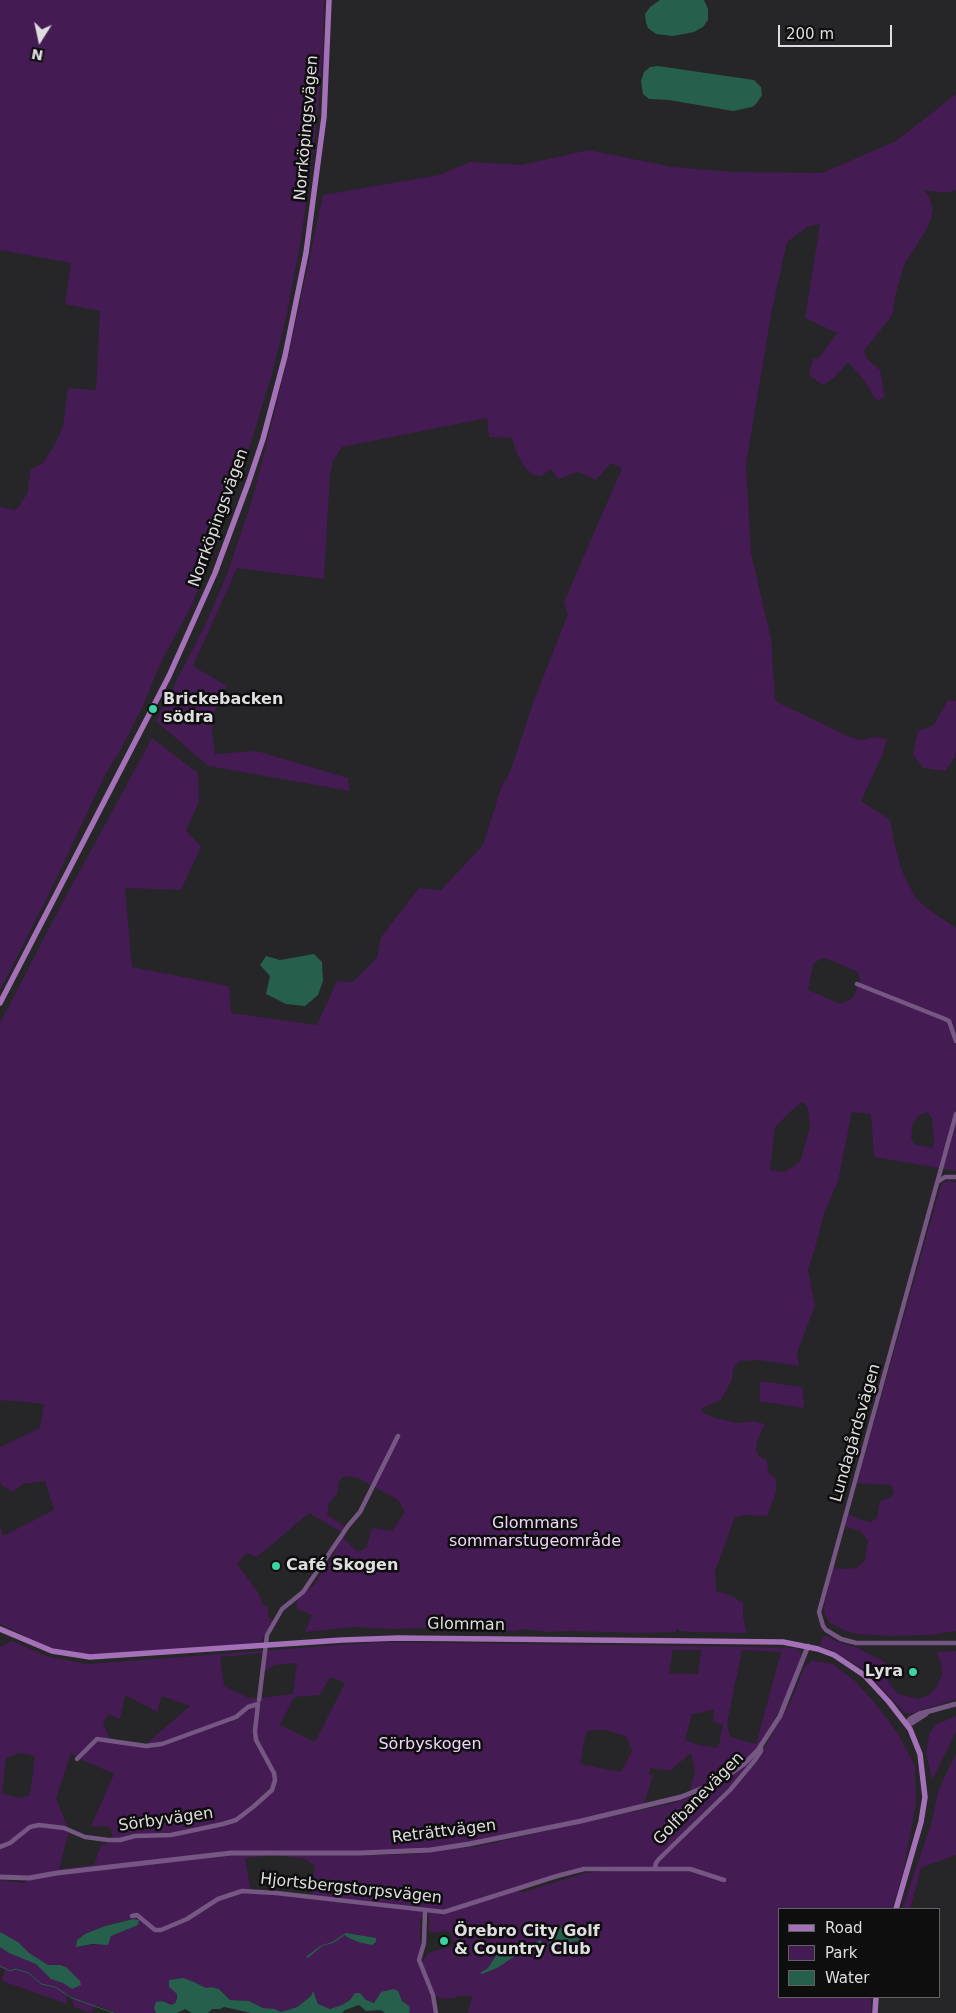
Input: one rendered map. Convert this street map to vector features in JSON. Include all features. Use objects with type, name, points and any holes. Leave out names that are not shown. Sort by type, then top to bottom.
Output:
[{"type":"main road","name":"Norrköpingsvägen","points":[[0,1004],[169,676],[215,573],[249,481],[285,356],[306,253],[324,118],[329,0]]},
{"type":"main road","name":"Glomman","points":[[1,1631],[52,1651],[86,1657],[398,1638],[783,1642],[808,1646],[834,1655],[864,1675],[906,1724],[921,1762],[925,1797],[921,1822],[896,1908]]},
{"type":"main road","points":[[875,2013],[876,1998]]},
{"type":"street","points":[[857,984],[945,1019],[949,1022],[956,1041]]},
{"type":"street","name":"Lundagårdsvägen","points":[[956,1114],[819,1612],[826,1630],[856,1643],[956,1643]]},
{"type":"street","points":[[938,1182],[945,1177],[956,1177]]},
{"type":"street","name":"Sörbyvägen","points":[[0,1847],[10,1843],[30,1827],[39,1825],[64,1828],[99,1839],[120,1840],[135,1836],[171,1835],[236,1820],[254,1807],[272,1790],[275,1781],[274,1773],[256,1740],[255,1731],[267,1636],[282,1609],[303,1592],[364,1506],[398,1436]]},
{"type":"street","name":"Reträttvägen","points":[[0,1877],[29,1878],[57,1873],[232,1853],[403,1852],[469,1844],[581,1821],[696,1792],[732,1774],[761,1747],[780,1716],[808,1646]]},
{"type":"street","points":[[77,1759],[97,1739],[146,1746],[162,1744],[236,1717],[248,1707],[258,1702]]},
{"type":"street","points":[[906,1724],[910,1719],[919,1714],[956,1704]]},
{"type":"street","name":"Golfbanevägen","points":[[655,1868],[656,1863],[730,1790],[755,1760],[761,1747]]},
{"type":"street","name":"Hjortsbergstorpsvägen","points":[[132,1916],[137,1916],[155,1930],[161,1930],[187,1919],[218,1899],[242,1891],[450,1911],[577,1870],[690,1869],[724,1880]]},
{"type":"street","points":[[426,1910],[424,1943],[419,1960],[433,1994],[436,2013]]},
{"type":"green space","points":[[0,0],[324,0],[323,56],[317,120],[301,240],[286,318],[271,378],[238,484],[192,605],[162,660],[143,706],[105,775],[48,896],[0,990],[0,507],[16,510],[27,494],[31,469],[42,464],[55,444],[63,426],[68,388],[96,390],[100,311],[65,304],[71,263],[0,250]]},
{"type":"green space","name":"Glommans sommarstugeområde","points":[[956,94],[956,190],[945,193],[924,190],[929,196],[933,210],[928,227],[904,265],[892,316],[864,351],[867,359],[880,370],[885,397],[877,401],[863,379],[848,362],[836,376],[825,384],[821,384],[809,375],[813,359],[819,358],[837,333],[805,318],[820,224],[807,227],[787,242],[772,310],[746,464],[751,553],[771,639],[775,699],[779,703],[852,738],[862,740],[875,737],[887,739],[882,756],[861,801],[890,820],[902,871],[915,897],[925,907],[956,928],[956,1171],[874,1157],[871,1114],[852,1112],[838,1181],[823,1216],[808,1270],[815,1306],[797,1353],[799,1366],[759,1360],[740,1361],[733,1369],[732,1380],[721,1400],[701,1410],[715,1418],[738,1423],[753,1421],[765,1424],[757,1442],[756,1450],[759,1457],[767,1460],[768,1472],[776,1479],[776,1492],[767,1516],[744,1515],[735,1517],[715,1571],[716,1591],[730,1595],[743,1603],[743,1617],[747,1633],[692,1632],[680,1631],[676,1628],[676,1632],[638,1633],[546,1632],[526,1629],[494,1631],[449,1627],[393,1629],[354,1627],[305,1632],[312,1615],[297,1609],[297,1597],[314,1585],[335,1552],[342,1532],[309,1513],[257,1557],[246,1553],[237,1564],[258,1592],[263,1605],[268,1607],[268,1617],[273,1621],[260,1643],[85,1655],[44,1645],[0,1624],[0,1525],[3,1536],[54,1510],[45,1481],[23,1484],[12,1492],[1,1485],[0,1481],[0,1447],[40,1428],[44,1404],[3,1400],[0,1402],[0,1023],[60,907],[152,738],[198,773],[199,802],[186,830],[201,847],[181,890],[125,888],[132,967],[229,986],[231,1013],[317,1025],[337,981],[353,982],[377,958],[381,937],[419,888],[441,890],[483,845],[502,785],[510,772],[533,703],[568,614],[564,602],[622,468],[611,463],[596,480],[578,472],[558,479],[551,469],[541,476],[533,475],[524,466],[516,452],[512,438],[489,437],[487,418],[342,447],[333,461],[330,475],[324,579],[237,568],[193,666],[227,686],[215,711],[212,729],[215,754],[257,751],[348,778],[350,791],[208,766],[156,721],[206,623],[226,577],[253,497],[290,349],[323,195],[439,175],[470,162],[521,165],[589,150],[672,167],[735,172],[822,173],[896,141]],"holes":[[[822,958],[828,959],[858,972],[860,981],[853,998],[841,1004],[808,990],[813,964]],[[803,1102],[808,1108],[810,1127],[800,1162],[784,1172],[770,1170],[775,1127]],[[927,1112],[932,1118],[934,1144],[931,1148],[914,1144],[911,1138],[913,1122],[920,1115]],[[344,1476],[358,1478],[398,1500],[405,1512],[392,1531],[374,1528],[371,1531],[367,1547],[358,1552],[344,1539],[346,1527],[327,1515],[329,1503],[337,1494],[339,1481]]]},
{"type":"green space","points":[[948,700],[956,701],[956,752],[954,758],[946,771],[923,768],[913,755],[918,731],[934,725]]},
{"type":"green space","points":[[946,1181],[956,1182],[956,1631],[931,1635],[891,1636],[857,1634],[830,1623],[825,1615],[824,1607],[833,1568],[856,1568],[865,1561],[868,1540],[860,1531],[844,1526],[849,1513],[858,1519],[871,1522],[877,1518],[880,1501],[890,1498],[894,1492],[891,1485],[857,1483],[940,1188],[942,1183]]},
{"type":"green space","points":[[760,1381],[802,1387],[803,1408],[758,1401],[760,1397]]},
{"type":"green space","points":[[824,1636],[858,1648],[886,1663],[887,1678],[898,1694],[919,1699],[930,1694],[937,1686],[942,1675],[941,1663],[936,1652],[956,1651],[956,1699],[910,1714],[905,1713],[863,1669],[831,1650],[819,1646]]},
{"type":"green space","name":"Sörbyskogen","points":[[12,1641],[47,1656],[87,1664],[380,1642],[758,1647],[796,1648],[801,1652],[789,1692],[758,1749],[741,1764],[715,1781],[690,1792],[695,1772],[691,1753],[670,1771],[650,1768],[649,1775],[653,1775],[644,1804],[478,1842],[413,1850],[386,1851],[231,1851],[34,1875],[2,1877],[0,1876],[0,1647]],"holes":[[[673,1650],[701,1650],[698,1674],[669,1673]],[[742,1650],[781,1652],[756,1744],[730,1737],[727,1724]],[[264,1653],[263,1673],[274,1665],[297,1663],[293,1694],[249,1698],[224,1686],[220,1657]],[[330,1677],[345,1683],[315,1742],[280,1725],[294,1697],[320,1695]],[[125,1695],[157,1712],[162,1696],[190,1706],[148,1742],[146,1746],[111,1742],[103,1723],[109,1714],[120,1719]],[[714,1710],[713,1722],[723,1725],[718,1748],[699,1745],[685,1740],[692,1714]],[[606,1730],[626,1736],[632,1751],[621,1772],[580,1764],[586,1732]],[[20,1753],[35,1756],[30,1795],[18,1798],[2,1793],[6,1758]],[[71,1753],[114,1774],[91,1826],[110,1827],[114,1841],[101,1845],[94,1865],[59,1869],[69,1831],[56,1798]]]},
{"type":"green space","points":[[811,1660],[833,1664],[855,1681],[880,1709],[900,1737],[915,1766],[916,1803],[903,1873],[892,1908],[778,1908],[778,1998],[871,1998],[871,2013],[468,2013],[472,1996],[441,1999],[434,1995],[422,1963],[428,1953],[455,1945],[451,1934],[446,1930],[437,1933],[429,1931],[429,1909],[311,1896],[315,1866],[305,1859],[276,1855],[413,1854],[479,1846],[677,1802],[720,1784],[743,1768],[758,1753],[758,1759],[791,1701],[804,1668]],"holes":[[[649,1867],[585,1873],[524,1892],[508,1889],[578,1869]]]},
{"type":"green space","points":[[956,1716],[956,1732],[932,1780],[926,1752],[929,1735],[935,1725]]},
{"type":"green space","points":[[956,1753],[956,1855],[921,1868],[912,1908],[902,1908],[932,1821],[938,1791]]},
{"type":"green space","points":[[223,1855],[276,1855],[245,1858],[251,1891],[421,1911],[423,1917],[420,1918],[420,1943],[422,1945],[417,1961],[431,1996],[434,2013],[409,2013],[410,2009],[400,1998],[379,1995],[376,2001],[372,2003],[366,2000],[360,1993],[339,2007],[327,2009],[318,2004],[313,1992],[311,1996],[297,2007],[281,2012],[263,2008],[249,2001],[230,2000],[221,1990],[216,1988],[206,1988],[194,1982],[171,1980],[177,1994],[177,1999],[172,2005],[162,2001],[155,2011],[156,2013],[116,2013],[96,2005],[91,2013],[74,2007],[71,1996],[67,1994],[67,2004],[2,1981],[5,1970],[0,1968],[0,1880],[23,1883],[52,1875]],"holes":[[[133,1919],[138,1925],[111,1936],[109,1943],[76,1947],[77,1940],[85,1934]]]},
{"type":"water","points":[[660,0],[704,0],[708,9],[708,20],[703,27],[694,32],[673,36],[656,34],[648,28],[645,14],[650,7]]},
{"type":"water","points":[[658,66],[754,80],[761,87],[762,95],[752,107],[733,111],[669,100],[649,99],[643,94],[641,81],[644,72],[650,67]]},
{"type":"water","points":[[314,954],[322,962],[323,981],[318,995],[305,1006],[286,1004],[266,994],[270,976],[260,965],[266,956],[280,960]]},
{"type":"water","points":[[133,1919],[139,1920],[138,1925],[111,1936],[108,1945],[93,1944],[76,1947],[77,1940],[85,1934],[105,1926]]},
{"type":"water","points":[[560,1928],[570,1930],[576,1937],[586,1942],[574,1941],[561,1946],[551,1945],[547,1939],[548,1934],[552,1930]]},
{"type":"water","points":[[0,1932],[18,1942],[29,1953],[48,1965],[66,1967],[80,1981],[81,1985],[72,1989],[63,1983],[51,1979],[36,1964],[9,1953],[0,1947]]},
{"type":"water","points":[[346,1933],[376,1938],[376,1942],[372,1945],[358,1942],[345,1935],[333,1943],[322,1946],[308,1958],[306,1957],[320,1946],[332,1942]]},
{"type":"water","points":[[540,1940],[544,1944],[527,1948],[497,1968],[482,1974],[480,1973],[488,1968],[501,1948],[510,1943],[533,1944]]},
{"type":"water","points":[[183,1978],[206,1988],[219,1989],[230,2000],[249,2001],[263,2008],[275,2009],[281,2012],[297,2007],[311,1996],[313,1991],[318,2004],[330,2009],[350,2000],[355,1993],[360,1993],[366,2000],[374,2003],[381,1992],[394,1989],[398,1991],[402,2001],[410,2009],[409,2013],[385,2013],[381,2010],[366,2011],[359,2005],[342,2013],[251,2013],[224,2007],[212,2009],[208,2013],[192,2013],[185,2009],[177,2013],[156,2013],[154,2008],[156,2002],[162,2001],[172,2005],[177,1999],[177,1994],[169,1987],[169,1980]]},
{"type":"waterway","points":[[0,1966],[10,1971],[16,1969],[29,1973],[41,1984],[55,1987],[72,1998],[114,2013]]},
{"type":"place","name":"Brickebacken södra","points":[[153,709]]},
{"type":"place","name":"Café Skogen","points":[[276,1566]]},
{"type":"place","name":"Lyra","points":[[913,1672]]},
{"type":"place","name":"Örebro City Golf & Country Club","points":[[444,1941]]}]
